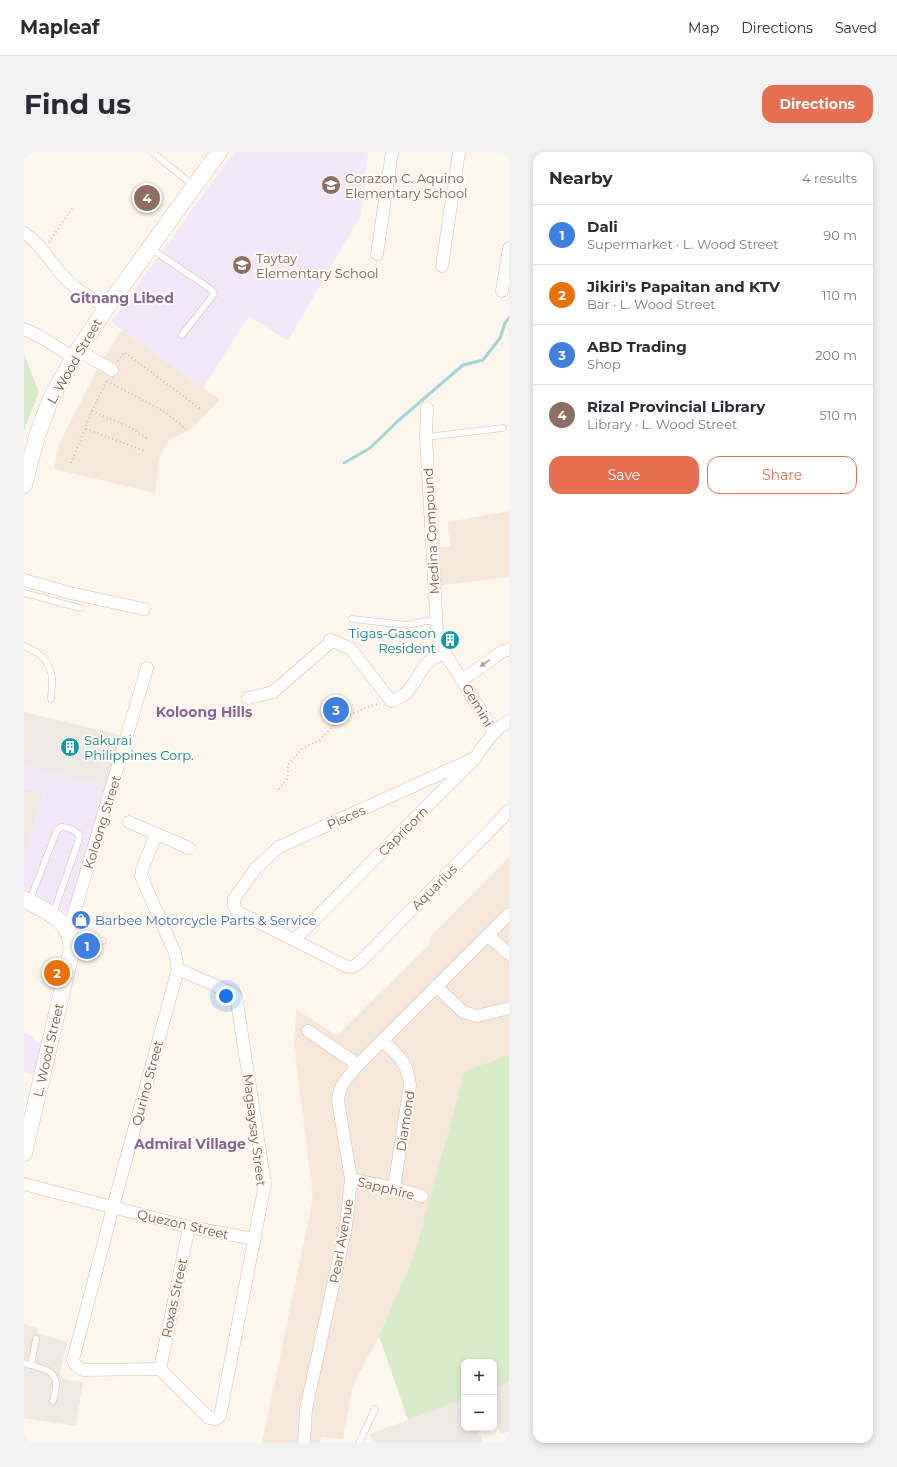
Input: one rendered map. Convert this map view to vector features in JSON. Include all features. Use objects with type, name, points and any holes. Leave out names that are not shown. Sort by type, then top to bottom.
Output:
[{"type":"main road","name":"L. Wood Street","points":[[24,485],[37,436],[51,398],[74,354],[218,152]]},
{"type":"main road","points":[[27,900],[62,922],[70,937]]},
{"type":"main road","name":"L. Wood Street","points":[[24,1153],[71,953],[70,937]]},
{"type":"street","points":[[377,254],[392,152]]},
{"type":"street","points":[[442,266],[459,152]]},
{"type":"street","points":[[24,233],[30,237],[43,251],[71,285],[107,307]]},
{"type":"street","points":[[502,291],[509,248]]},
{"type":"street","points":[[24,329],[74,354],[110,375]]},
{"type":"street","name":"Medina Compound","points":[[427,408],[426,437],[429,469],[436,622],[437,632],[445,653]]},
{"type":"street","points":[[24,580],[70,593],[144,609]]},
{"type":"street","points":[[248,698],[273,692],[331,640],[350,648],[391,701],[404,695],[413,684],[424,665],[436,656],[445,653]]},
{"type":"street","name":"Gemini","points":[[462,679],[503,651],[509,650]]},
{"type":"street","name":"Gemini","points":[[445,653],[494,732]]},
{"type":"street","name":"Koloong Street","points":[[70,937],[72,920],[105,813],[146,668]]},
{"type":"street","name":"Capricorn","points":[[294,940],[475,758],[494,732],[509,721]]},
{"type":"street","name":"Pisces","points":[[294,940],[238,912],[234,906],[234,899],[256,868],[279,847],[475,758]]},
{"type":"street","name":"Aquarius","points":[[294,940],[345,966],[353,967],[359,963],[509,811]]},
{"type":"street","points":[[129,822],[189,848]]},
{"type":"street","name":"Qurino Street","points":[[156,834],[141,876],[175,953],[178,969],[73,1360],[74,1364],[83,1370],[160,1369]]},
{"type":"street","name":"Pearl Avenue","points":[[304,1443],[306,1409],[346,1226],[351,1179],[338,1101],[342,1084],[358,1065],[436,986],[489,936],[509,914]]},
{"type":"street","points":[[489,936],[509,954]]},
{"type":"street","name":"Magsaysay Street","points":[[160,1369],[209,1418],[216,1419],[220,1416],[264,1184],[236,996],[232,992],[178,969]]},
{"type":"street","points":[[436,986],[463,1012],[477,1016],[509,1008]]},
{"type":"street","points":[[308,1031],[358,1065]]},
{"type":"street","name":"Diamond","points":[[383,1041],[404,1062],[409,1072],[410,1085],[394,1188]]},
{"type":"street","name":"Sapphire","points":[[351,1179],[394,1188],[422,1196]]},
{"type":"street","name":"Quezon Street","points":[[24,1184],[189,1227],[254,1239]]},
{"type":"street","name":"Roxas Street","points":[[160,1369],[189,1227]]},
{"type":"lane","points":[[152,152],[194,186]]},
{"type":"lane","points":[[150,248],[212,290],[214,294],[182,335]]},
{"type":"lane","points":[[426,437],[503,428]]},
{"type":"lane","points":[[24,593],[80,608]]},
{"type":"lane","points":[[352,620],[407,625],[436,622]]},
{"type":"lane","points":[[24,646],[36,651],[46,660],[52,677],[51,699]]},
{"type":"lane","points":[[27,900],[57,830],[61,827],[75,830],[79,835],[78,842],[52,915]]},
{"type":"lane","points":[[70,937],[103,941]]},
{"type":"lane","points":[[36,1339],[27,1364],[51,1372],[55,1377],[56,1385],[53,1402]]},
{"type":"lane","points":[[359,1443],[375,1409]]},
{"type":"path","points":[[43,251],[74,206]]},
{"type":"path","points":[[71,463],[92,411],[110,375],[124,352],[202,410]]},
{"type":"path","points":[[110,375],[165,412],[186,429]]},
{"type":"path","points":[[92,411],[129,427],[148,439]]},
{"type":"path","points":[[86,429],[145,451]]},
{"type":"path","points":[[279,789],[288,778],[288,765],[303,748],[320,740],[334,725],[350,716],[370,706],[391,701]]},
{"type":"shaded area","name":"Taytay Elementary School","points":[[234,152],[368,152],[361,215],[288,341],[249,316],[203,388],[118,327],[112,321]]},
{"type":"shaded area","points":[[122,330],[220,400],[193,428],[169,440],[160,456],[155,493],[54,469],[59,444],[100,364]]},
{"type":"shaded area","points":[[509,511],[509,577],[437,586],[435,548],[451,546],[448,522]]},
{"type":"shaded area","name":"Sakurai Philippines Corp.","points":[[24,712],[125,736],[110,787],[24,765]]},
{"type":"shaded area","points":[[24,765],[110,787],[73,916],[24,888],[24,857],[43,793],[24,788]]},
{"type":"shaded area","points":[[24,788],[43,793],[24,857]]},
{"type":"shaded area","points":[[509,857],[509,1055],[465,1072],[414,1255],[379,1336],[353,1385],[343,1439],[321,1437],[320,1443],[262,1443],[313,1198],[294,1046],[296,1009],[337,1036],[429,945],[431,936]]},
{"type":"shaded area","points":[[24,1033],[34,1036],[33,1040],[42,1044],[34,1074],[24,1072]]},
{"type":"shaded area","points":[[24,1324],[37,1328],[38,1333],[67,1342],[60,1373],[63,1379],[83,1382],[76,1426],[24,1418]]},
{"type":"shaded area","points":[[509,1382],[509,1431],[501,1434],[497,1424],[497,1387]]},
{"type":"shaded area","points":[[461,1400],[461,1431],[478,1431],[483,1443],[373,1443],[370,1434]]},
{"type":"green space","points":[[24,354],[39,392],[24,430]]},
{"type":"green space","points":[[509,1055],[509,1382],[497,1387],[497,1359],[461,1359],[461,1400],[408,1420],[379,1336],[414,1255],[465,1071]]},
{"type":"waterway","points":[[344,463],[370,448],[399,420],[463,365],[483,360],[500,338],[505,323],[509,318]]},
{"type":"place","name":"Corazon C. Aquino Elementary School","points":[[331,185]]},
{"type":"place","name":"Rizal Provincial Library","points":[[147,198]]},
{"type":"place","name":"Taytay Elementary School","points":[[242,265]]},
{"type":"place","name":"Tigas-Gascon Resident","points":[[450,640]]},
{"type":"place","name":"ABD Trading","points":[[336,710]]},
{"type":"place","name":"Sakurai Philippines Corp.","points":[[70,747]]},
{"type":"place","name":"Barbee Motorcycle Parts & Service","points":[[81,920]]},
{"type":"place","name":"Dali","points":[[87,946]]},
{"type":"place","name":"Jikiri's Papaitan and KTV","points":[[57,973]]},
{"type":"district","name":"Gitnang Libed","points":[[122,298]]},
{"type":"district","name":"Koloong Hills","points":[[204,712]]},
{"type":"district","name":"Admiral Village","points":[[190,1144]]}]
